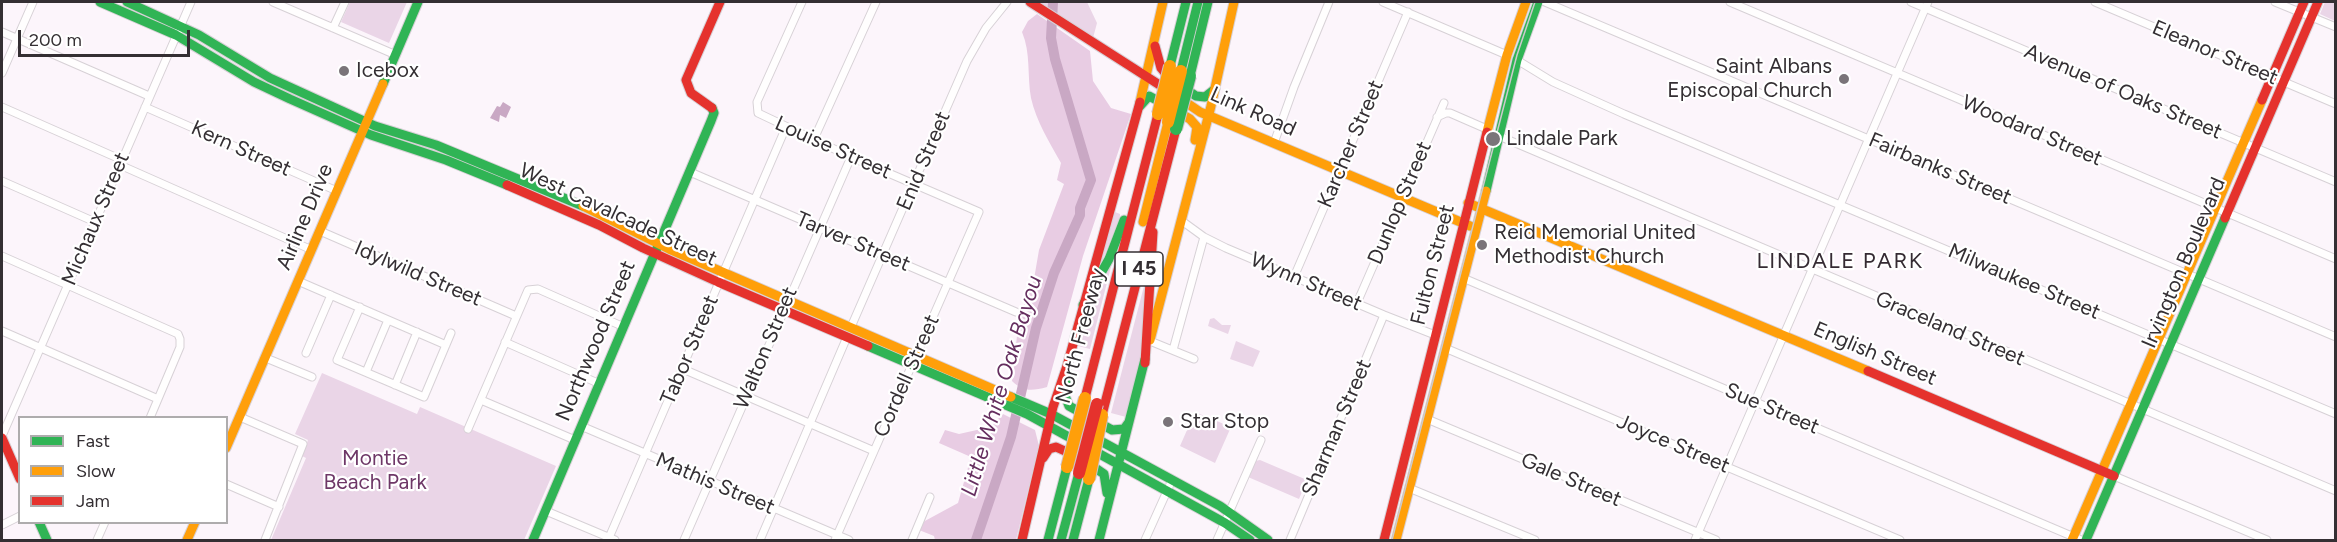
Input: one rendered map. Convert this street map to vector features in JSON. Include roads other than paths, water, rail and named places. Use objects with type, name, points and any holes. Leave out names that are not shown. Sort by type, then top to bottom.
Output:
[{"type":"main road","name":"West Cavalcade Street","points":[[100,2],[178,30]]},
{"type":"main road","name":"West Cavalcade Street","points":[[127,2],[267,83],[365,126],[400,146],[464,168],[480,170],[500,178],[540,188],[583,212],[720,278],[1003,398],[1122,453],[1170,486]]},
{"type":"main road","name":"Airline Drive","points":[[228,444],[418,2]]},
{"type":"main road","name":"Northwood Street","points":[[533,540],[714,113],[709,103],[688,90],[686,81],[720,2]]},
{"type":"main road","name":"Link Road","points":[[1031,2],[1208,115],[1470,226]]},
{"type":"main road","points":[[1022,540],[1050,420],[1067,366],[1099,245],[1111,212],[1155,44],[1163,2]]},
{"type":"main road","name":"North Freeway","points":[[1180,71],[1186,2]]},
{"type":"main road","name":"North Freeway","points":[[1095,404],[1198,2]]},
{"type":"main road","name":"North Freeway","points":[[1048,540],[1067,467],[1095,404],[1152,219],[1167,122],[1180,71],[1208,2]]},
{"type":"main road","points":[[1144,363],[1153,342],[1234,2]]},
{"type":"main road","name":"Fulton Street","points":[[1384,540],[1436,334],[1470,226],[1482,207],[1494,133],[1526,2]]},
{"type":"main road","name":"Fulton Street","points":[[1512,58],[1538,2]]},
{"type":"main road","name":"Irvington Boulevard","points":[[2078,540],[2278,79],[2305,10],[2318,2]]},
{"type":"main road","points":[[1155,44],[1163,74],[1196,96],[1205,97],[1215,89]]},
{"type":"main road","points":[[1138,108],[1146,97],[1152,97],[1192,121],[1197,131],[1190,161],[1195,166]]},
{"type":"main road","name":"North Freeway","points":[[1073,540],[1095,404],[1144,169],[1167,122]]},
{"type":"main road","name":"West Cavalcade Street","points":[[365,126],[436,145],[505,179],[583,212]]},
{"type":"main road","name":"Fulton Street","points":[[1396,540],[1462,278],[1470,226],[1468,203],[1494,133]]},
{"type":"main road","points":[[1083,304],[1109,259],[1144,169]]},
{"type":"main road","name":"English Street","points":[[1468,203],[2108,474]]},
{"type":"main road","points":[[1099,540],[1144,363],[1154,240],[1152,219]]},
{"type":"main road","points":[[1067,366],[1065,396],[1069,406],[1114,430],[1124,429],[1130,420]]},
{"type":"main road","name":"West Cavalcade Street","points":[[1050,420],[1137,476],[1170,486]]},
{"type":"main road","points":[[2,437],[18,473]]},
{"type":"main road","points":[[1041,462],[1049,449],[1058,447],[1100,470],[1107,480],[1110,497]]},
{"type":"main road","name":"North Freeway","points":[[1061,540],[1084,476]]},
{"type":"main road","points":[[1110,497],[1120,481],[1137,476]]},
{"type":"main road","points":[[1170,486],[1268,540]]},
{"type":"main road","points":[[1227,518],[1250,540]]},
{"type":"main road","points":[[40,524],[47,540]]},
{"type":"main road","points":[[189,540],[192,524]]},
{"type":"street","points":[[2,73],[33,2]]},
{"type":"street","name":"Michaux Street","points":[[2,437],[191,2]]},
{"type":"street","points":[[273,2],[396,55]]},
{"type":"street","points":[[333,28],[345,2]]},
{"type":"street","name":"Louise Street","points":[[802,2],[757,102],[757,110],[762,116],[979,212]]},
{"type":"street","points":[[814,140],[876,2]]},
{"type":"street","name":"Enid Street","points":[[760,540],[971,52],[986,28],[1007,2]]},
{"type":"street","points":[[1274,143],[1329,2]]},
{"type":"street","name":"Milwaukee Street","points":[[1383,2],[1512,58],[1566,88],[2336,414]]},
{"type":"street","name":"Fairbanks Street","points":[[1545,2],[2336,337]]},
{"type":"street","name":"Woodard Street","points":[[1730,2],[2336,259]]},
{"type":"street","name":"Avenue of Oaks Street","points":[[1911,2],[1927,4],[2336,182]]},
{"type":"street","name":"Eleanor Street","points":[[2094,2],[2336,104]]},
{"type":"street","points":[[2275,2],[2305,10],[2336,27]]},
{"type":"street","points":[[1697,537],[1927,4]]},
{"type":"street","name":"Karcher Street","points":[[1294,277],[1408,12]]},
{"type":"street","points":[[2,32],[149,96]]},
{"type":"street","name":"Dunlop Street","points":[[1357,303],[1444,103]]},
{"type":"street","points":[[2,107],[312,250]]},
{"type":"street","name":"Kern Street","points":[[145,107],[337,191]]},
{"type":"street","name":"Graceland Street","points":[[1437,117],[1450,113],[1812,270],[2336,491]]},
{"type":"street","name":"Tabor Street","points":[[611,540],[645,454],[786,128]]},
{"type":"street","name":"Walton Street","points":[[684,540],[851,157]]},
{"type":"street","name":"Tarver Street","points":[[690,172],[1016,312]]},
{"type":"street","points":[[2,182],[95,222]]},
{"type":"street","name":"Cordell Street","points":[[836,538],[979,212]]},
{"type":"street","name":"Wynn Street","points":[[1182,220],[1204,237],[1384,315],[1436,334]]},
{"type":"street","name":"Idylwild Street","points":[[320,231],[516,316]]},
{"type":"street","points":[[1173,350],[1204,237]]},
{"type":"street","points":[[2,256],[176,332],[180,341],[176,356],[150,416]]},
{"type":"street","name":"Sue Street","points":[[1462,278],[2078,540]]},
{"type":"street","points":[[298,281],[446,345]]},
{"type":"street","points":[[468,429],[528,290],[538,289],[624,327]]},
{"type":"street","points":[[306,353],[331,295]]},
{"type":"street","points":[[360,308],[338,360],[424,397],[451,333]]},
{"type":"street","name":"Sharman Street","points":[[1290,540],[1384,315]]},
{"type":"street","points":[[366,372],[388,320]]},
{"type":"street","points":[[2,331],[158,399]]},
{"type":"street","points":[[395,385],[417,332]]},
{"type":"street","points":[[505,342],[600,384]]},
{"type":"street","points":[[1153,342],[1194,359]]},
{"type":"street","name":"Joyce Street","points":[[1444,348],[1900,540]]},
{"type":"street","points":[[266,358],[312,378]]},
{"type":"street","points":[[683,369],[874,451]]},
{"type":"street","points":[[481,400],[575,440]]},
{"type":"street","points":[[240,417],[303,444],[265,540]]},
{"type":"street","name":"Gale Street","points":[[1427,419],[1697,537],[1716,540]]},
{"type":"street","name":"Mathis Street","points":[[581,426],[836,538],[849,540]]},
{"type":"street","points":[[1217,540],[1261,440]]},
{"type":"street","name":"English Street","points":[[2108,474],[2267,540]]},
{"type":"street","points":[[228,485],[279,507]]},
{"type":"street","points":[[1145,540],[1170,486]]},
{"type":"street","points":[[1409,488],[1535,540]]},
{"type":"street","points":[[912,540],[930,497]]},
{"type":"street","points":[[546,511],[611,540]]},
{"type":"street","points":[[2,525],[18,517]]},
{"type":"street","points":[[97,540],[104,524]]},
{"type":"waterway","name":"Little White Oak Bayou","points":[[976,540],[1011,437],[1036,328],[1054,273],[1080,215],[1080,208],[1091,180],[1055,59],[1051,38],[1053,2]]},
{"type":"tram line","points":[[1392,540],[1517,55],[1535,2]]},
{"type":"place","name":"Icebox","points":[[344,71]]},
{"type":"place","name":"Saint Albans Episcopal Church","points":[[1844,79]]},
{"type":"place","name":"Lindale Park","points":[[1493,139]]},
{"type":"place","name":"Reid Memorial United Methodist Church","points":[[1482,245]]},
{"type":"place","name":"Star Stop","points":[[1168,422]]},
{"type":"district","name":"LINDALE PARK","points":[[1840,262]]},
{"type":"park label","name":"Montie Beach Park","points":[[375,471]]}]
